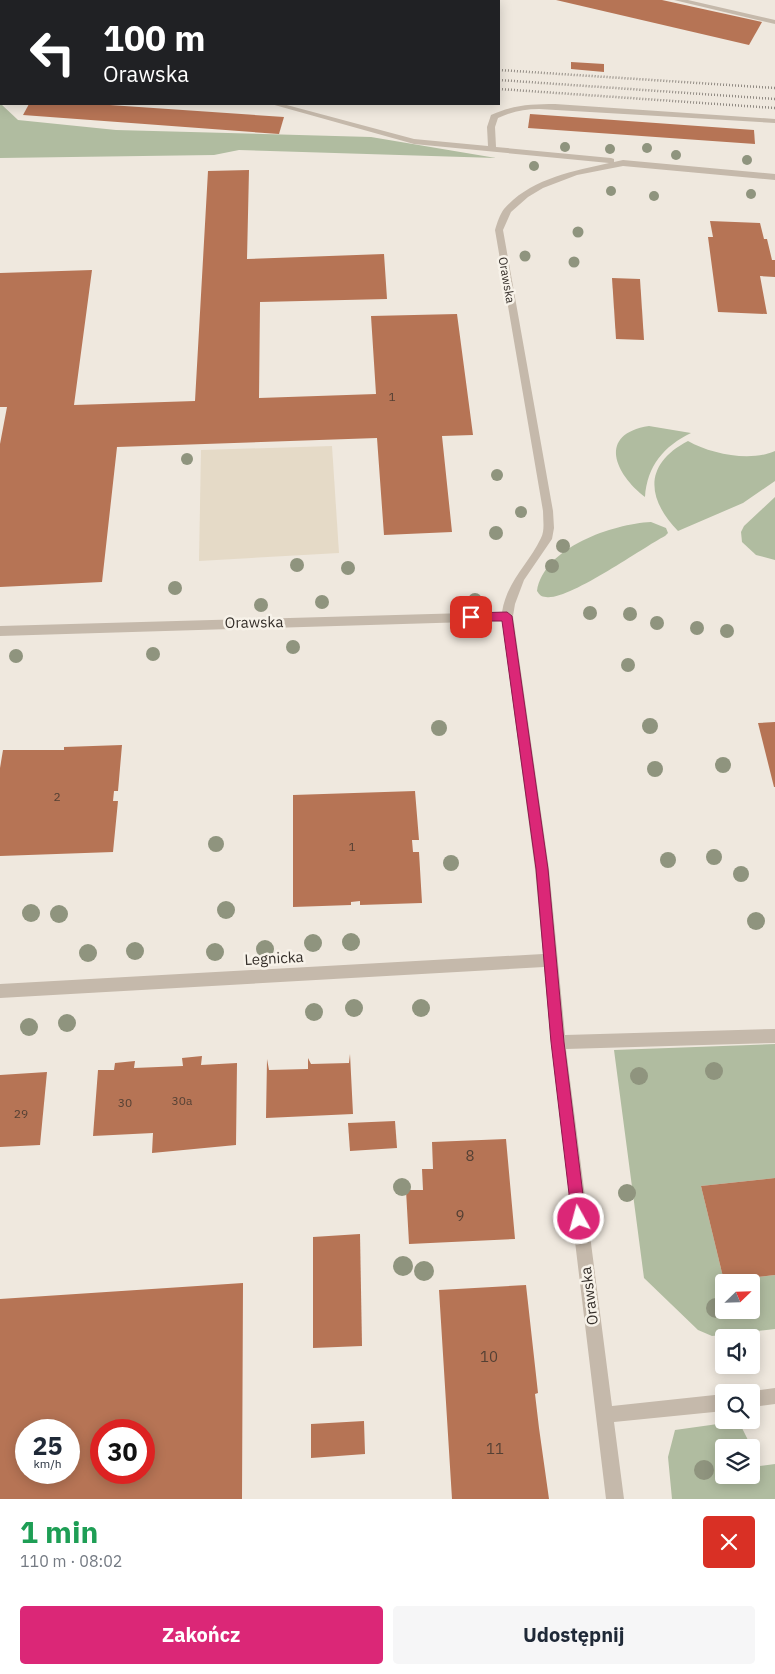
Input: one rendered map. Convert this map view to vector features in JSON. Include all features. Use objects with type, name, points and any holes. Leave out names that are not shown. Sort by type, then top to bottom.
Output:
[{"type":"street","points":[[678,0],[775,22]]},
{"type":"street","points":[[279,105],[414,141],[623,162]]},
{"type":"street","points":[[492,148],[491,128],[494,117],[507,110],[526,106],[555,106],[775,121]]},
{"type":"street","name":"Orawska","points":[[615,1499],[603,1416],[558,1042],[542,869],[507,616],[508,604],[519,579],[540,550],[549,528],[548,511],[499,230],[507,211],[526,195],[557,179],[623,162],[775,177]]},
{"type":"street","name":"Orawska","points":[[0,630],[507,616]]},
{"type":"street","name":"Legnicka","points":[[0,990],[551,960]]},
{"type":"street","points":[[558,1042],[775,1036]]},
{"type":"street","points":[[760,1398],[775,1396]]},
{"type":"street","points":[[603,1416],[715,1403]]},
{"type":"green space","points":[[0,105],[2,105],[18,120],[116,130],[371,137],[496,158],[239,150],[214,155],[0,158]]},
{"type":"green space","points":[[649,426],[691,433],[673,444],[659,458],[649,476],[645,497],[634,488],[626,477],[619,467],[616,456],[617,446],[622,437],[633,430]]},
{"type":"green space","points":[[688,441],[708,450],[731,455],[754,456],[775,451],[775,481],[743,503],[678,531],[667,519],[660,506],[654,482],[663,460]]},
{"type":"green space","points":[[775,497],[775,560],[756,555],[742,542],[741,532],[744,526]]},
{"type":"green space","points":[[651,522],[666,528],[668,533],[571,591],[546,597],[541,596],[537,591],[542,575],[552,562],[566,550],[600,533],[618,527]]},
{"type":"green space","points":[[775,1044],[775,1178],[701,1186],[722,1274],[715,1274],[715,1319],[760,1319],[760,1277],[775,1275],[775,1329],[760,1331],[760,1329],[715,1329],[715,1336],[712,1336],[698,1330],[644,1278],[614,1050]]},
{"type":"green space","points":[[715,1424],[715,1429],[742,1429],[748,1439],[715,1439],[715,1484],[760,1484],[760,1466],[775,1464],[775,1499],[672,1499],[668,1457],[675,1430]]},
{"type":"shaded area","points":[[332,446],[339,553],[199,561],[201,450]]},
{"type":"building","points":[[556,0],[662,0],[762,22],[749,45]]},
{"type":"building","points":[[571,62],[604,64],[604,72],[571,69]]},
{"type":"building","points":[[28,105],[110,105],[284,117],[279,134],[23,115]]},
{"type":"building","points":[[530,114],[754,130],[755,144],[528,128]]},
{"type":"building","points":[[249,170],[247,259],[384,254],[387,299],[260,302],[259,398],[376,394],[371,316],[457,314],[473,435],[442,436],[452,532],[384,535],[377,438],[117,447],[102,582],[0,587],[0,444],[7,407],[0,407],[0,273],[92,270],[74,405],[195,401],[208,171]]},
{"type":"building","points":[[710,221],[760,223],[764,239],[767,239],[772,260],[775,260],[775,277],[760,276],[767,314],[718,312],[708,237],[713,237]]},
{"type":"building","points":[[612,278],[640,279],[644,340],[616,339]]},
{"type":"building","points":[[775,722],[775,787],[774,787],[758,723]]},
{"type":"building","points":[[122,745],[118,791],[114,791],[113,801],[118,801],[113,852],[0,856],[0,768],[3,750],[64,750],[64,747]]},
{"type":"building","points":[[415,791],[419,840],[412,840],[413,852],[419,852],[422,903],[360,905],[360,901],[351,902],[351,905],[293,907],[293,795]]},
{"type":"building","points":[[350,1054],[353,1114],[266,1118],[267,1059],[269,1070],[308,1069],[308,1058],[311,1064],[349,1063]]},
{"type":"building","points":[[202,1056],[201,1065],[237,1063],[236,1145],[152,1153],[153,1133],[93,1136],[98,1070],[114,1070],[115,1063],[135,1061],[134,1068],[183,1066],[182,1058]]},
{"type":"building","points":[[47,1072],[40,1145],[0,1147],[0,1075]]},
{"type":"building","points":[[395,1121],[397,1148],[350,1151],[348,1123]]},
{"type":"building","points":[[506,1139],[515,1239],[409,1244],[406,1190],[423,1190],[422,1169],[433,1169],[432,1142]]},
{"type":"building","points":[[775,1178],[775,1275],[760,1277],[760,1274],[722,1274],[701,1186]]},
{"type":"building","points":[[360,1234],[362,1346],[313,1348],[313,1237]]},
{"type":"building","points":[[243,1283],[242,1499],[0,1499],[0,1299]]},
{"type":"building","points":[[526,1285],[538,1393],[535,1394],[549,1499],[452,1499],[439,1290]]},
{"type":"building","points":[[364,1421],[365,1454],[311,1458],[311,1424]]},
{"type":"railway","points":[[500,70],[775,88]]},
{"type":"railway","points":[[500,80],[775,99]]},
{"type":"railway","points":[[500,89],[775,108]]},
{"type":"route","points":[[471,617],[507,616],[542,869],[558,1042],[579,1219]]}]
